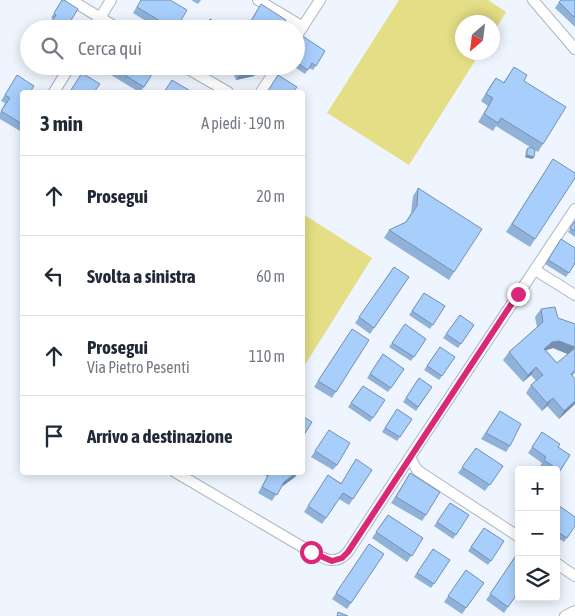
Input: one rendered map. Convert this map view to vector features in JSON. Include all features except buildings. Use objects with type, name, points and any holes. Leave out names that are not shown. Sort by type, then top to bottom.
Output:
[{"type":"street","points":[[71,0],[105,20]]},
{"type":"street","points":[[98,20],[110,0]]},
{"type":"street","points":[[258,0],[290,20]]},
{"type":"street","points":[[305,25],[320,0]]},
{"type":"street","points":[[532,0],[575,49]]},
{"type":"street","points":[[55,90],[64,75]]},
{"type":"street","points":[[199,75],[225,90]]},
{"type":"street","points":[[262,90],[272,75]]},
{"type":"street","points":[[180,475],[321,558],[335,561],[348,552],[575,209]]},
{"type":"street","points":[[534,270],[575,295]]},
{"type":"street","points":[[410,460],[417,470],[515,534]]},
{"type":"street","points":[[560,566],[575,576]]},
{"type":"street","points":[[565,616],[575,611]]},
{"type":"shaded area","points":[[399,0],[488,0],[506,12],[500,22],[500,15],[455,15],[455,60],[476,60],[409,165],[327,113]]},
{"type":"shaded area","points":[[305,215],[372,258],[305,365]]},
{"type":"route","points":[[311,552],[329,561],[335,561],[345,556],[518,294]]}]
